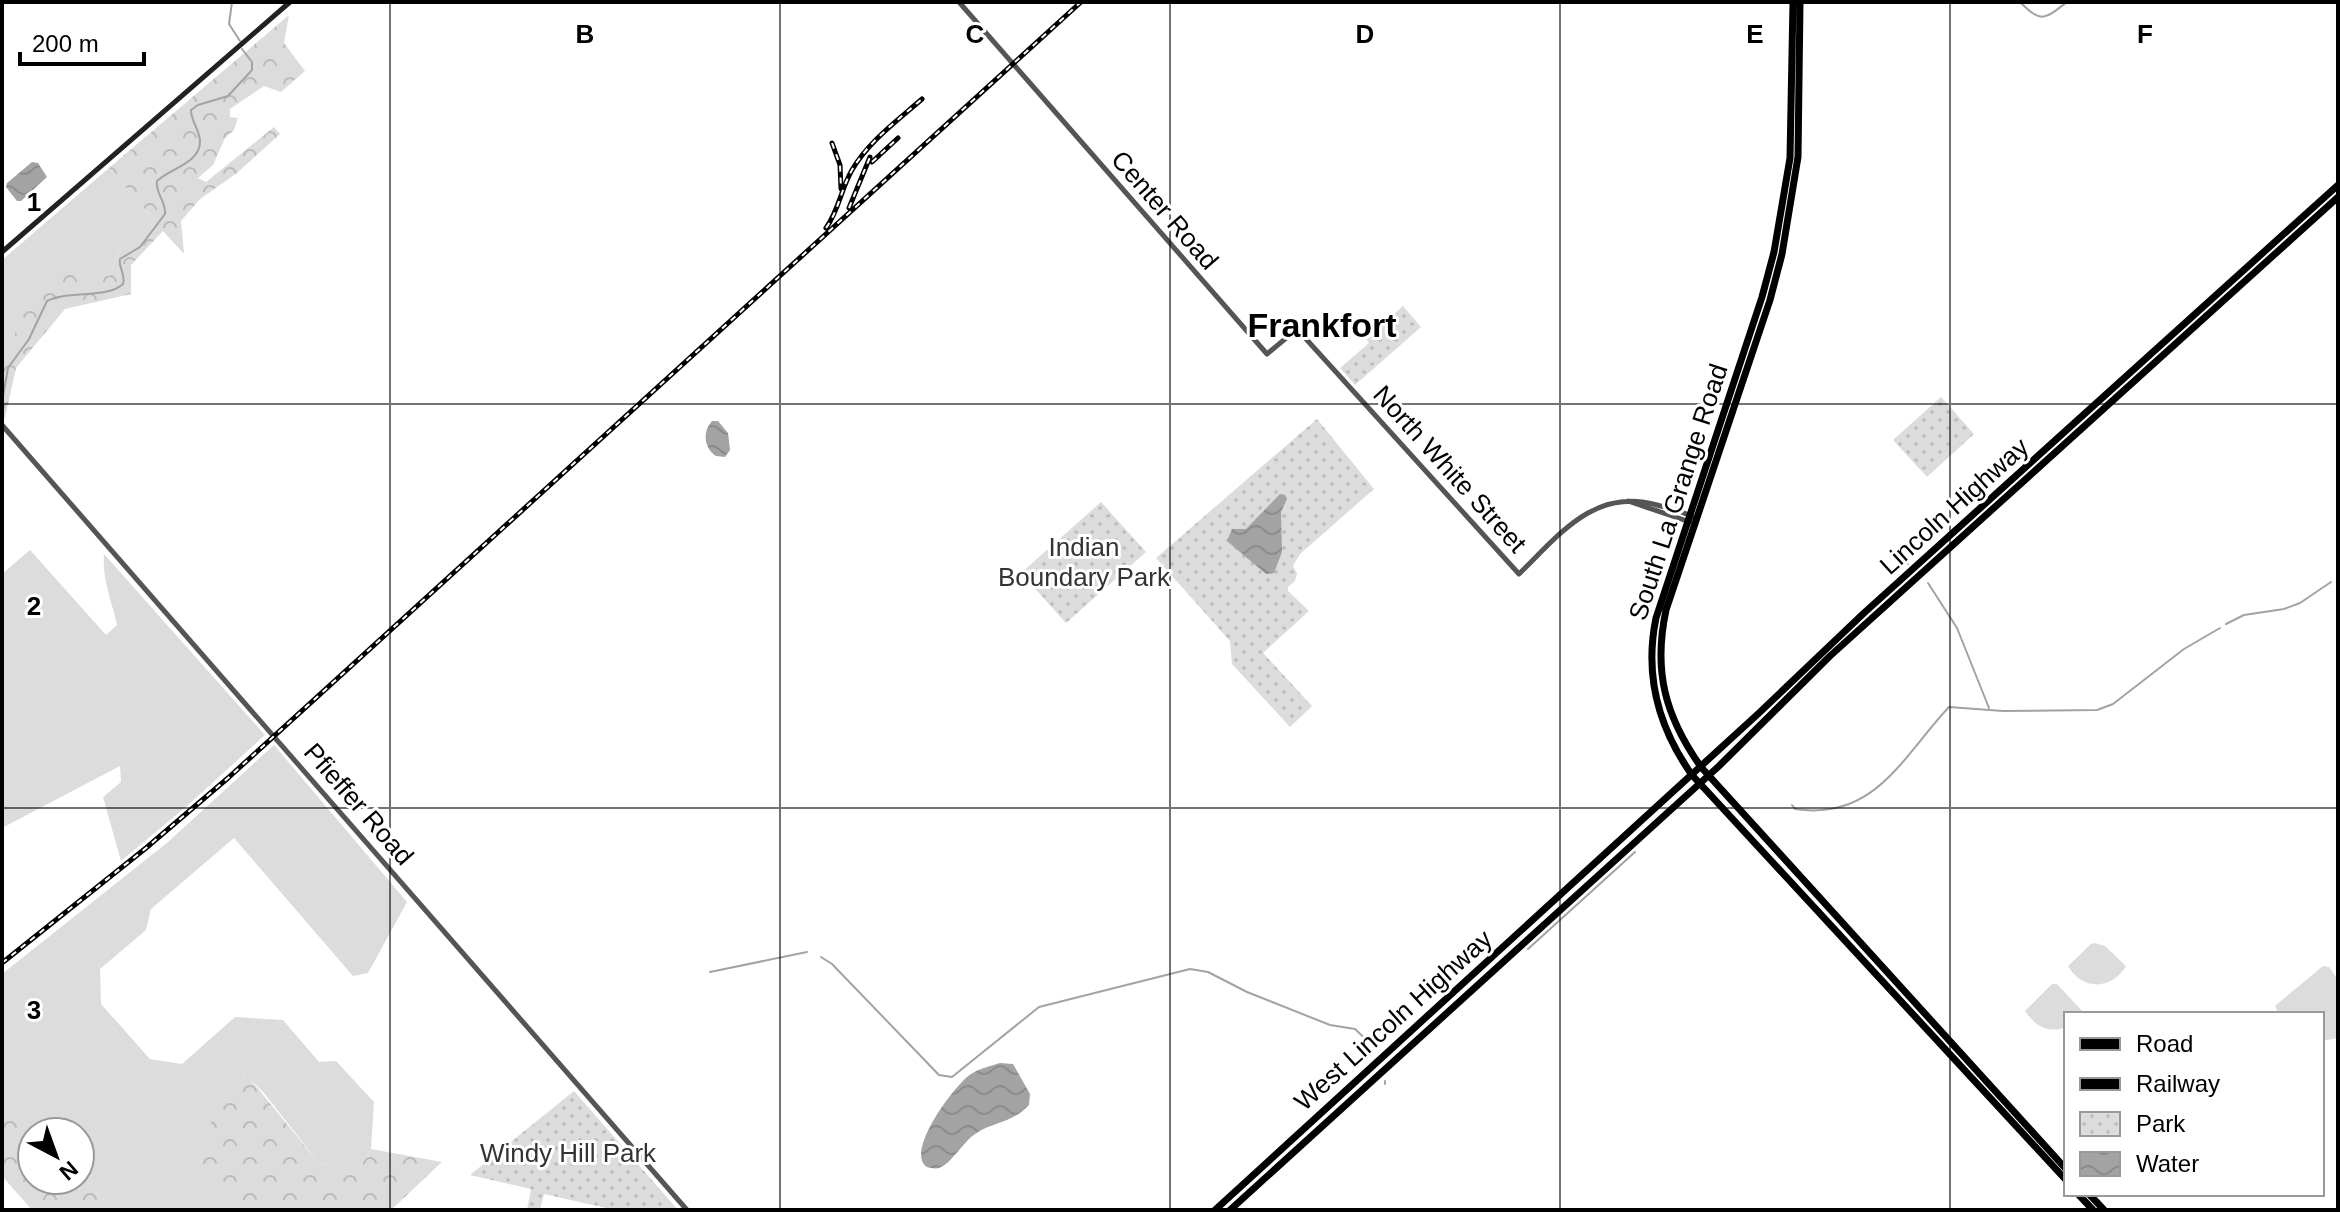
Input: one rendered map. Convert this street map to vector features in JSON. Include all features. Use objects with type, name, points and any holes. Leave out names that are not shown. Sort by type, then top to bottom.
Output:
[{"type":"main road","points":[[2,252],[290,2]]},
{"type":"main road","name":"South La Grange Road","points":[[1793,2],[1790,158],[1779,231],[1762,297],[1691,520],[1666,610],[1660,638],[1661,678],[1668,707],[1683,740],[1701,767],[2064,1167]]},
{"type":"main road","name":"South La Grange Road","points":[[1800,2],[1798,157],[1787,232],[1770,300],[1656,618],[1651,668],[1658,711],[1674,747],[1692,775],[2064,1178]]},
{"type":"main road","name":"Lincoln Highway","points":[[1599,860],[1844,631],[2338,185]]},
{"type":"main road","name":"Lincoln Highway","points":[[1606,867],[1765,723],[1830,656],[2338,197]]},
{"type":"main road","name":"West Lincoln Highway","points":[[1215,1210],[1599,860]]},
{"type":"main road","name":"West Lincoln Highway","points":[[1230,1210],[1606,867]]},
{"type":"street","name":"Center Road","points":[[959,2],[1267,354],[1297,329]]},
{"type":"street","name":"North White Street","points":[[1297,329],[1519,574],[1592,508],[1627,500],[1691,520]]},
{"type":"street","name":"Pfieffer Road","points":[[2,425],[687,1210]]},
{"type":"green space","points":[[289,15],[284,43],[305,71],[281,92],[264,86],[230,109],[230,117],[238,118],[234,130],[225,138],[213,165],[198,178],[206,182],[274,127],[280,134],[237,173],[200,199],[181,221],[184,254],[163,231],[131,265],[131,294],[65,309],[16,368],[5,418],[2,415],[2,369],[23,312],[56,269],[110,276],[122,245],[149,214],[109,168]]},
{"type":"green space","points":[[109,168],[149,214],[122,245],[110,276],[56,270],[2,369],[2,260]]},
{"type":"green space","points":[[1403,306],[1421,327],[1355,385],[1340,368],[1369,343],[1366,339]]},
{"type":"green space","points":[[1941,397],[1974,434],[1927,477],[1893,440]]},
{"type":"green space","points":[[1317,419],[1374,489],[1300,554],[1293,566],[1297,573],[1288,591],[1309,611],[1263,653],[1312,706],[1290,727],[1232,664],[1230,641],[1156,558]]},
{"type":"green space","name":"Indian Boundary Park","points":[[1101,502],[1146,552],[1066,623],[1021,573]]},
{"type":"green space","points":[[30,550],[106,635],[117,625],[106,581],[104,554],[265,735],[121,861],[103,797],[121,782],[120,766],[2,828],[2,574]]},
{"type":"green space","points":[[274,745],[407,902],[368,973],[353,976],[234,838],[151,909],[146,930],[100,969],[101,1004],[150,1059],[182,1064],[235,1017],[283,1020],[319,1062],[336,1061],[374,1102],[371,1149],[354,1176],[318,1162],[264,1093],[245,1074],[200,1162],[231,1210],[112,1210],[96,1192],[96,1116],[16,1116],[2,1105],[2,974],[168,842]]},
{"type":"green space","points":[[2095,943],[2105,946],[2126,966],[2113,980],[2105,983],[2081,980],[2068,966]]},
{"type":"green space","points":[[2323,966],[2329,967],[2338,980],[2338,1038],[2324,1041],[2324,1012],[2278,1012],[2275,1006]]},
{"type":"green space","points":[[2052,984],[2057,984],[2083,1012],[2064,1012],[2064,1028],[2054,1030],[2033,1021],[2025,1011]]},
{"type":"green space","points":[[246,1074],[318,1162],[354,1176],[371,1149],[442,1162],[391,1210],[231,1210],[200,1163],[215,1107]]},
{"type":"green space","name":"Windy Hill Park","points":[[574,1091],[678,1210],[615,1210],[544,1194],[540,1210],[527,1210],[531,1189],[470,1175]]},
{"type":"green space","points":[[2,1105],[16,1116],[16,1192],[2,1176]]},
{"type":"green space","points":[[96,1192],[112,1210],[32,1210],[20,1196],[96,1196]]},
{"type":"water","points":[[32,162],[38,163],[47,177],[21,201],[17,201],[6,187],[7,183]]},
{"type":"water","points":[[712,421],[718,421],[728,433],[730,450],[725,457],[716,456],[707,444],[707,430]]},
{"type":"water","points":[[1280,494],[1287,499],[1281,512],[1282,552],[1274,573],[1266,574],[1227,541],[1232,529],[1246,529]]},
{"type":"water","points":[[1000,1063],[1013,1064],[1030,1094],[1029,1105],[1016,1116],[975,1134],[944,1166],[927,1167],[922,1159],[922,1148],[944,1104],[971,1074]]},
{"type":"waterway","points":[[232,2],[229,24],[240,41]]},
{"type":"waterway","points":[[2020,2],[2043,17],[2067,2]]},
{"type":"waterway","points":[[2,402],[8,368],[29,339],[47,301],[116,289],[123,284],[120,259],[140,247],[165,214],[157,181],[190,160],[199,149],[200,138],[191,110],[228,96],[252,70],[252,62],[242,49]]},
{"type":"waterway","points":[[1904,560],[1908,564]]},
{"type":"waterway","points":[[2226,624],[2244,615],[2284,609],[2300,603],[2331,582]]},
{"type":"waterway","points":[[1928,583],[1957,628],[1989,708]]},
{"type":"waterway","points":[[1792,805],[1795,809],[1823,810],[1846,805],[1866,795],[1901,764],[1949,707],[2003,711],[2097,710],[2113,704],[2184,649],[2220,628]]},
{"type":"waterway","points":[[1528,949],[1635,852]]},
{"type":"waterway","points":[[710,972],[807,952]]},
{"type":"waterway","points":[[821,957],[832,964],[939,1075],[952,1077],[1039,1007],[1190,969],[1208,972],[1247,992],[1330,1025],[1355,1029],[1376,1049]]},
{"type":"railway","points":[[2,963],[228,778],[1081,2]]},
{"type":"railway","points":[[826,228],[848,177],[866,150],[922,99]]},
{"type":"railway","points":[[872,162],[898,138]]},
{"type":"railway","points":[[832,143],[840,165],[841,189]]},
{"type":"railway","points":[[849,208],[870,157]]},
{"type":"district","name":"Frankfort","points":[[1322,325]]}]
